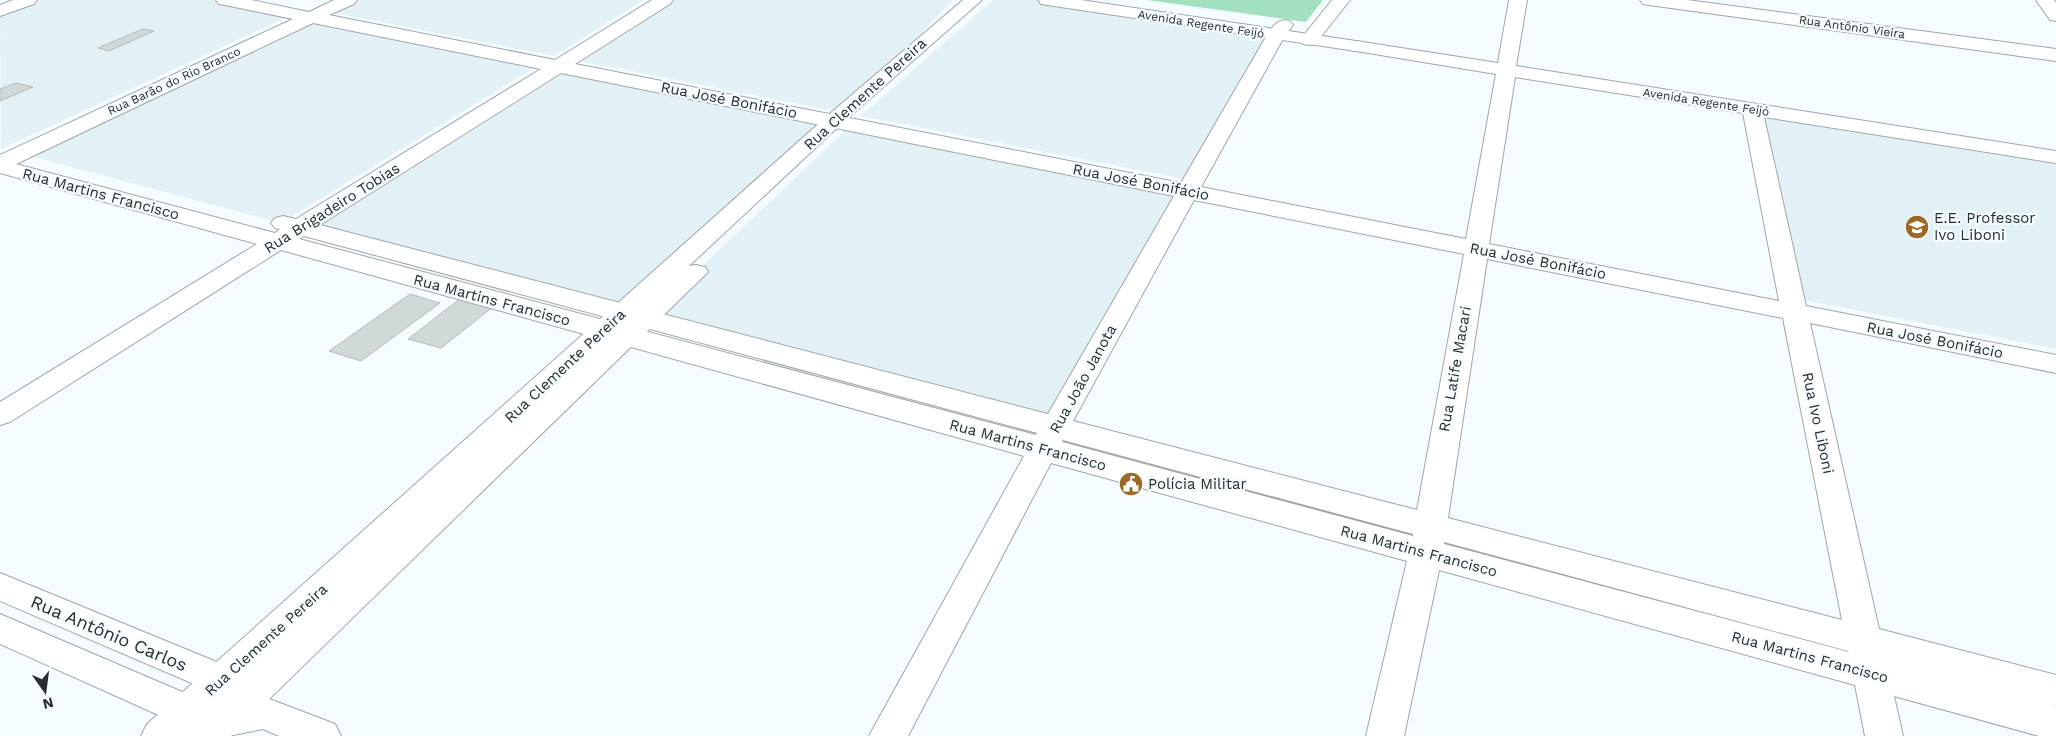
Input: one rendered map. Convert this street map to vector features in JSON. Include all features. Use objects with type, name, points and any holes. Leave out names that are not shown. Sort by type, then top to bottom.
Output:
[{"type":"street","points":[[0,2],[5,0]]},
{"type":"street","points":[[0,11],[28,0]]},
{"type":"street","name":"Rua José Bonifácio","points":[[225,0],[313,10]]},
{"type":"street","name":"Rua José Bonifácio","points":[[269,0],[556,61],[2018,349],[2056,364]]},
{"type":"street","name":"Rua Barão do Rio Branco","points":[[3,155],[313,10],[348,0]]},
{"type":"street","name":"Rua Clemente Pereira","points":[[160,736],[204,723],[245,695],[625,325],[973,0]]},
{"type":"street","name":"Rua Clemente Pereira","points":[[847,119],[988,0]]},
{"type":"street","name":"Avenida Regente Feijó","points":[[1047,0],[1126,5],[1280,30],[1356,46],[2056,157]]},
{"type":"street","points":[[1311,37],[1341,0]]},
{"type":"street","name":"Rua Latife Macari","points":[[1386,736],[1427,539],[1518,0]]},
{"type":"street","name":"Rua Antônio Vieira","points":[[1649,0],[1735,6],[2056,54]]},
{"type":"street","points":[[2044,0],[2056,16]]},
{"type":"street","name":"Rua Brigadeiro Tobias","points":[[0,395],[279,232],[651,2]]},
{"type":"street","name":"Rua João Janota","points":[[888,736],[1050,438],[1280,30]]},
{"type":"street","name":"Rua Ivo Liboni","points":[[1752,110],[1884,736]]},
{"type":"street","name":"Rua Martins Francisco","points":[[3,155],[279,232],[1427,539],[1872,673],[2056,724]]},
{"type":"street","name":"Rua Brigadeiro Tobias","points":[[0,415],[279,232]]},
{"type":"street","name":"Rua José Bonifácio","points":[[2018,349],[2056,349]]},
{"type":"street","name":"Rua Martins Francisco","points":[[1427,539],[1864,641],[2056,691]]},
{"type":"street","name":"Rua Antônio Carlos","points":[[0,586],[245,695],[322,736]]},
{"type":"street","points":[[0,628],[204,723],[245,695]]},
{"type":"shaded area","points":[[28,0],[225,0],[294,14],[1,149],[0,11]]},
{"type":"shaded area","points":[[348,0],[644,0],[554,56],[325,11]]},
{"type":"shaded area","points":[[664,0],[953,0],[844,113],[570,59]]},
{"type":"shaded area","points":[[993,0],[1036,0],[1276,35],[1195,181],[861,116]]},
{"type":"shaded area","points":[[311,17],[542,63],[281,223],[19,153]]},
{"type":"shaded area","points":[[558,66],[833,121],[622,313],[299,227]]},
{"type":"shaded area","name":"E.E. Professor Ivo Liboni","points":[[1752,110],[2056,157],[2056,349],[1793,298]]},
{"type":"shaded area","points":[[851,125],[1188,192],[1055,427],[645,320]]},
{"type":"green space","points":[[1147,0],[1323,0],[1306,22]]},
{"type":"building","points":[[143,29],[154,31],[109,51],[98,48]]},
{"type":"building","points":[[16,83],[33,87],[0,101],[0,89]]},
{"type":"building","points":[[410,294],[440,303],[361,361],[329,351]]},
{"type":"building","points":[[461,298],[493,307],[441,348],[408,339]]},
{"type":"place","name":"E.E. Professor Ivo Liboni","points":[[1917,227]]},
{"type":"place","name":"Polícia Militar","points":[[1131,484]]}]
